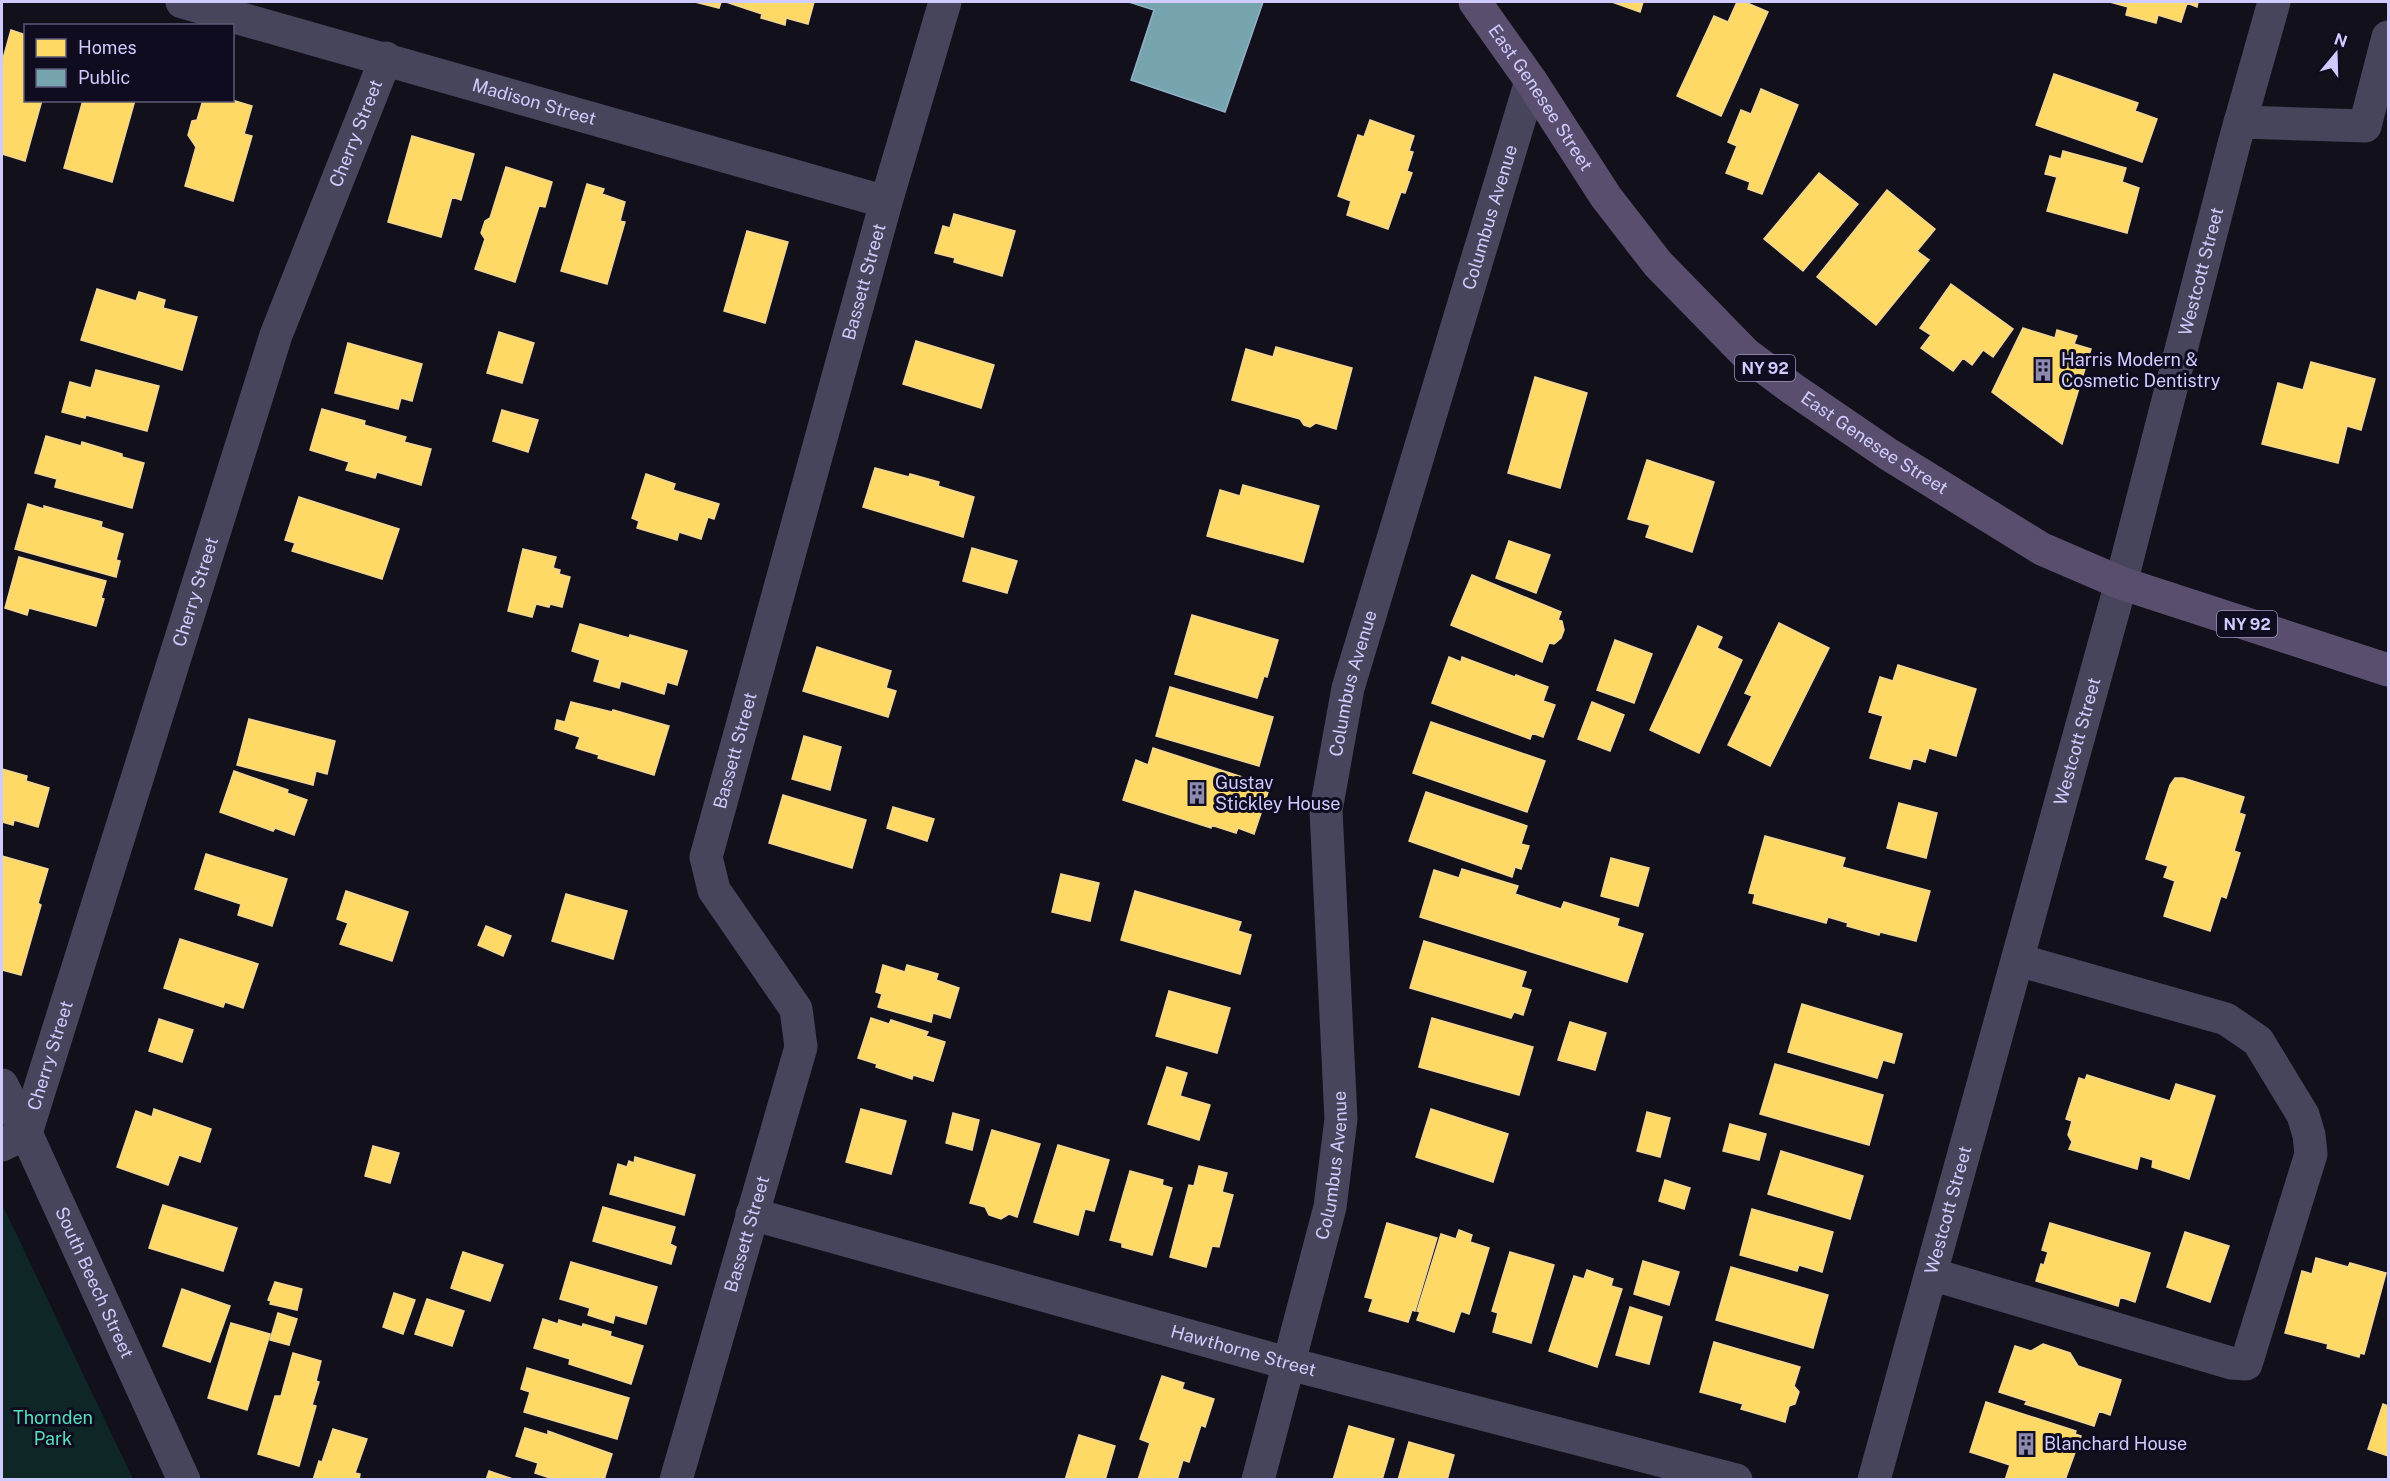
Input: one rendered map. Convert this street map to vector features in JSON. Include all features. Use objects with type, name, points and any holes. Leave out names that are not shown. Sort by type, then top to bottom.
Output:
[{"type":"main road","name":"East Genesee Street","points":[[1475,2],[1531,81],[1606,197],[1658,264],[1746,354],[1793,389],[1888,454],[2042,549],[2121,583],[2388,670]]},
{"type":"street","name":"Madison Street","points":[[182,2],[386,58],[886,202]]},
{"type":"street","name":"Bassett Street","points":[[675,1479],[801,1047],[796,1009],[714,890],[706,857],[886,202],[945,2]]},
{"type":"street","name":"Westcott Street","points":[[1874,1479],[2121,583],[2240,122],[2274,2]]},
{"type":"street","points":[[2240,122],[2364,126],[2388,37]]},
{"type":"street","name":"Cherry Street","points":[[14,1139],[276,335],[386,58]]},
{"type":"street","name":"Columbus Avenue","points":[[1258,1479],[1330,1207],[1341,1119],[1326,810],[1348,688],[1531,81]]},
{"type":"street","points":[[1931,1274],[2232,1363],[2246,1364],[2311,1154],[2303,1115],[2258,1041],[2226,1019],[2018,960]]},
{"type":"street","name":"South Beech Street","points":[[2,1085],[14,1139],[184,1479]]},
{"type":"street","name":"Hawthorne Street","points":[[752,1214],[1290,1364],[1736,1479]]},
{"type":"green space","name":"Thornden Park","points":[[2,1204],[133,1479],[2,1479]]},
{"type":"building: Homes","points":[[695,2],[721,2],[719,8]]},
{"type":"building: Homes","points":[[726,2],[814,2],[808,24],[786,18],[785,25],[761,18],[762,14]]},
{"type":"building: Homes","points":[[1612,2],[1643,2],[1640,12]]},
{"type":"building: Homes","points":[[1737,2],[1745,2],[1768,12],[1721,116],[1677,96],[1714,16],[1728,22]]},
{"type":"building: Homes","points":[[2110,2],[2198,2],[2197,7],[2187,3],[2181,22],[2158,15],[2156,23],[2126,15],[2128,7]]},
{"type":"building: Homes","points":[[11,30],[24,34],[24,102],[41,102],[25,161],[2,154],[2,62]]},
{"type":"building: Homes","points":[[2054,74],[2138,103],[2135,111],[2157,119],[2142,162],[2036,125]]},
{"type":"building: Homes","points":[[1761,89],[1798,105],[1762,194],[1748,189],[1750,182],[1726,173],[1737,146],[1728,142],[1741,110],[1751,114]]},
{"type":"building: Homes","points":[[234,101],[252,106],[244,134],[252,136],[233,201],[185,186],[196,147],[188,135],[192,121],[197,120],[202,102]]},
{"type":"building: Homes","points":[[82,102],[134,102],[112,182],[64,168]]},
{"type":"building: Homes","points":[[1370,120],[1414,136],[1409,151],[1413,152],[1407,171],[1412,173],[1405,193],[1401,192],[1388,229],[1347,215],[1351,201],[1338,196],[1358,135],[1364,137]]},
{"type":"building: Homes","points":[[412,136],[474,154],[461,200],[452,197],[441,237],[388,222]]},
{"type":"building: Homes","points":[[2063,151],[2126,168],[2122,182],[2139,188],[2127,233],[2047,211],[2057,177],[2045,174],[2050,156],[2061,159]]},
{"type":"building: Homes","points":[[506,167],[552,182],[545,207],[539,206],[515,282],[475,269],[485,239],[481,233],[485,221],[490,218]]},
{"type":"building: Homes","points":[[1819,173],[1858,204],[1803,271],[1764,239]]},
{"type":"building: Homes","points":[[587,184],[604,189],[602,194],[625,202],[620,221],[625,222],[607,284],[561,271]]},
{"type":"building: Homes","points":[[1887,190],[1935,229],[1917,251],[1929,260],[1876,325],[1817,277]]},
{"type":"building: Homes","points":[[954,214],[1015,231],[1002,276],[954,262],[955,258],[935,253],[943,226],[950,228]]},
{"type":"building: Homes","points":[[747,231],[788,242],[765,323],[724,311]]},
{"type":"building: Homes","points":[[1951,284],[2013,329],[1993,357],[1983,350],[1972,365],[1963,358],[1953,371],[1921,348],[1931,335],[1920,328]]},
{"type":"building: Homes","points":[[97,289],[136,301],[139,292],[165,300],[163,308],[197,317],[182,370],[81,340]]},
{"type":"building: Homes","name":"Harris Modern & Cosmetic Dentistry","points":[[2023,328],[2055,338],[2057,330],[2077,336],[2074,344],[2091,349],[2062,444],[1992,392]]},
{"type":"building: Homes","points":[[499,332],[534,343],[522,383],[487,373]]},
{"type":"building: Homes","points":[[916,341],[994,365],[981,408],[903,384]]},
{"type":"building: Homes","points":[[348,343],[422,364],[412,401],[401,398],[398,409],[335,393]]},
{"type":"building: Homes","points":[[1276,347],[1352,368],[1336,429],[1316,423],[1310,427],[1304,425],[1300,419],[1232,400],[1246,349],[1273,357]]},
{"type":"building: Homes","points":[[2311,362],[2375,379],[2361,430],[2347,426],[2338,463],[2262,444],[2278,383],[2303,390]]},
{"type":"building: Homes","points":[[96,370],[159,386],[147,431],[86,415],[85,418],[62,412],[70,382],[91,388]]},
{"type":"building: Homes","points":[[1535,377],[1587,393],[1560,488],[1508,473]]},
{"type":"building: Homes","points":[[322,409],[365,421],[364,425],[406,437],[404,442],[431,449],[421,485],[377,472],[375,478],[346,470],[349,462],[310,450]]},
{"type":"building: Homes","points":[[502,410],[538,420],[528,452],[493,441]]},
{"type":"building: Homes","points":[[46,436],[81,446],[82,442],[144,463],[132,508],[55,487],[57,479],[35,473]]},
{"type":"building: Homes","points":[[1647,460],[1714,482],[1692,552],[1646,537],[1650,525],[1628,519]]},
{"type":"building: Homes","points":[[875,468],[939,482],[938,486],[974,497],[963,537],[863,507]]},
{"type":"building: Homes","points":[[646,474],[675,484],[673,490],[719,504],[714,519],[708,517],[701,539],[679,532],[677,540],[637,528],[639,521],[632,518]]},
{"type":"building: Homes","points":[[1243,485],[1319,506],[1303,562],[1207,536],[1220,490],[1240,496]]},
{"type":"building: Homes","points":[[299,497],[399,529],[382,579],[292,551],[295,543],[285,540]]},
{"type":"building: Homes","points":[[28,504],[44,509],[44,506],[102,522],[101,527],[123,534],[116,560],[120,561],[116,577],[15,549]]},
{"type":"building: Homes","points":[[1509,541],[1550,555],[1536,593],[1496,578]]},
{"type":"building: Homes","points":[[972,548],[1017,561],[1007,593],[963,581]]},
{"type":"building: Homes","points":[[523,549],[556,557],[553,568],[560,570],[559,574],[570,577],[562,607],[536,604],[532,617],[508,611]]},
{"type":"building: Homes","points":[[19,557],[106,581],[101,598],[104,599],[96,626],[29,608],[27,615],[5,608]]},
{"type":"building: Homes","points":[[1472,575],[1561,612],[1558,620],[1562,621],[1564,630],[1561,638],[1554,644],[1549,643],[1542,662],[1451,625]]},
{"type":"building: Homes","points":[[1192,615],[1278,640],[1267,677],[1264,676],[1257,698],[1175,674]]},
{"type":"building: Homes","points":[[1779,623],[1829,648],[1770,766],[1728,745],[1752,696],[1745,693]]},
{"type":"building: Homes","points":[[580,624],[687,651],[677,685],[667,682],[664,694],[621,681],[619,688],[594,681],[600,660],[572,651]]},
{"type":"building: Homes","points":[[1698,626],[1722,637],[1717,648],[1742,660],[1699,753],[1650,730]]},
{"type":"building: Homes","points":[[1615,640],[1652,654],[1634,703],[1597,690]]},
{"type":"building: Homes","points":[[817,647],[891,671],[886,688],[896,691],[888,717],[803,691]]},
{"type":"building: Homes","points":[[1449,657],[1461,662],[1462,657],[1548,687],[1543,701],[1555,705],[1543,737],[1532,733],[1530,739],[1432,703]]},
{"type":"building: Homes","points":[[1898,665],[1976,689],[1956,756],[1929,748],[1925,762],[1913,758],[1910,769],[1870,758],[1883,716],[1869,712],[1880,677],[1893,681]]},
{"type":"building: Homes","points":[[1170,687],[1273,717],[1259,766],[1156,736]]},
{"type":"building: Homes","points":[[571,702],[612,712],[613,710],[669,726],[654,775],[598,758],[599,755],[576,748],[580,737],[555,729],[557,720],[565,722]]},
{"type":"building: Homes","points":[[1592,702],[1624,715],[1610,751],[1578,739]]},
{"type":"building: Homes","points":[[249,719],[335,741],[327,774],[316,771],[313,785],[237,765]]},
{"type":"building: Homes","points":[[1431,722],[1545,761],[1527,812],[1413,773]]},
{"type":"building: Homes","points":[[804,736],[841,747],[830,790],[792,779]]},
{"type":"building: Homes","name":"Gustav Stickley House","points":[[1153,748],[1270,786],[1254,834],[1238,828],[1236,833],[1211,825],[1211,828],[1123,800],[1136,760],[1148,765]]},
{"type":"building: Homes","points":[[2,769],[27,776],[26,781],[49,788],[38,827],[14,820],[13,825],[2,822]]},
{"type":"building: Homes","points":[[234,771],[288,790],[287,793],[307,800],[294,835],[275,828],[273,831],[220,812]]},
{"type":"building: Homes","points":[[2175,778],[2183,778],[2244,797],[2239,813],[2245,815],[2234,851],[2240,853],[2226,898],[2221,896],[2210,931],[2164,916],[2175,881],[2164,877],[2168,866],[2146,859],[2170,785]]},
{"type":"building: Homes","points":[[1426,792],[1527,826],[1521,844],[1529,846],[1521,869],[1515,867],[1512,877],[1409,841]]},
{"type":"building: Homes","points":[[783,795],[866,820],[852,868],[769,843]]},
{"type":"building: Homes","points":[[1899,803],[1937,813],[1926,858],[1887,848]]},
{"type":"building: Homes","points":[[893,807],[934,819],[927,841],[887,828]]},
{"type":"building: Homes","points":[[1765,836],[1845,858],[1842,867],[1930,891],[1916,941],[1880,932],[1879,935],[1847,926],[1848,923],[1828,917],[1826,923],[1753,903],[1755,894],[1749,893]]},
{"type":"building: Homes","points":[[206,854],[287,879],[272,926],[238,915],[241,904],[195,889]]},
{"type":"building: Homes","points":[[2,856],[48,869],[38,903],[41,905],[21,975],[2,970]]},
{"type":"building: Homes","points":[[1611,858],[1649,868],[1638,906],[1601,896]]},
{"type":"building: Homes","points":[[1462,869],[1518,886],[1515,894],[1561,909],[1564,902],[1619,919],[1617,926],[1643,934],[1627,982],[1420,917],[1434,870],[1459,878]]},
{"type":"building: Homes","points":[[1061,874],[1099,883],[1090,921],[1052,912]]},
{"type":"building: Homes","points":[[346,891],[408,912],[392,961],[340,944],[348,923],[337,919]]},
{"type":"building: Homes","points":[[1135,891],[1241,922],[1238,931],[1251,935],[1240,974],[1121,940]]},
{"type":"building: Homes","points":[[566,894],[627,911],[613,959],[552,941]]},
{"type":"building: Homes","points":[[486,926],[511,936],[503,956],[478,945]]},
{"type":"building: Homes","points":[[180,939],[258,964],[243,1008],[225,1002],[223,1007],[164,988]]},
{"type":"building: Homes","points":[[1424,941],[1526,972],[1521,987],[1531,990],[1523,1015],[1514,1012],[1511,1018],[1410,988]]},
{"type":"building: Homes","points":[[883,965],[905,972],[907,965],[938,974],[936,980],[959,988],[950,1018],[933,1013],[931,1022],[878,1007],[882,994],[876,992]]},
{"type":"building: Homes","points":[[1169,991],[1230,1008],[1217,1053],[1156,1036]]},
{"type":"building: Homes","points":[[1802,1004],[1902,1034],[1894,1063],[1883,1060],[1877,1078],[1788,1052]]},
{"type":"building: Homes","points":[[871,1018],[889,1024],[891,1020],[928,1032],[926,1036],[945,1042],[933,1081],[913,1075],[912,1079],[876,1067],[877,1064],[858,1058]]},
{"type":"building: Homes","points":[[1432,1018],[1533,1047],[1519,1095],[1419,1067]]},
{"type":"building: Homes","points":[[159,1019],[193,1030],[182,1062],[149,1051]]},
{"type":"building: Homes","points":[[1570,1022],[1606,1033],[1595,1070],[1558,1060]]},
{"type":"building: Homes","points":[[1775,1064],[1883,1095],[1869,1145],[1760,1114]]},
{"type":"building: Homes","points":[[1167,1067],[1187,1073],[1180,1096],[1210,1105],[1199,1140],[1148,1124]]},
{"type":"building: Homes","points":[[2087,1075],[2170,1101],[2176,1084],[2215,1096],[2189,1179],[2152,1167],[2153,1160],[2140,1156],[2137,1169],[2069,1149],[2072,1142],[2068,1135],[2072,1121],[2066,1119],[2079,1078],[2085,1080]]},
{"type":"building: Homes","points":[[154,1109],[211,1129],[200,1162],[179,1155],[168,1185],[117,1167],[136,1111],[152,1117]]},
{"type":"building: Homes","points":[[861,1109],[906,1121],[891,1174],[846,1162]]},
{"type":"building: Homes","points":[[1431,1109],[1508,1134],[1493,1182],[1416,1157]]},
{"type":"building: Homes","points":[[1647,1112],[1670,1118],[1660,1157],[1637,1151]]},
{"type":"building: Homes","points":[[953,1113],[979,1120],[972,1150],[946,1143]]},
{"type":"building: Homes","points":[[1730,1124],[1766,1134],[1759,1160],[1723,1151]]},
{"type":"building: Homes","points":[[992,1130],[1040,1144],[1017,1217],[1009,1214],[1001,1219],[989,1215],[985,1207],[970,1203]]},
{"type":"building: Homes","points":[[1058,1145],[1109,1160],[1094,1211],[1085,1209],[1078,1235],[1034,1222]]},
{"type":"building: Homes","points":[[373,1146],[399,1153],[390,1183],[365,1176]]},
{"type":"building: Homes","points":[[1781,1151],[1863,1176],[1850,1219],[1768,1194]]},
{"type":"building: Homes","points":[[635,1157],[695,1175],[684,1215],[610,1194],[618,1164],[627,1167],[629,1161],[634,1163]]},
{"type":"building: Homes","points":[[1199,1166],[1227,1173],[1222,1192],[1233,1195],[1219,1247],[1212,1246],[1206,1267],[1170,1257],[1189,1185],[1194,1186]]},
{"type":"building: Homes","points":[[1130,1171],[1163,1180],[1162,1185],[1172,1188],[1152,1255],[1122,1247],[1122,1243],[1110,1240]]},
{"type":"building: Homes","points":[[1665,1180],[1690,1188],[1684,1209],[1659,1201]]},
{"type":"building: Homes","points":[[163,1205],[237,1228],[223,1271],[149,1248]]},
{"type":"building: Homes","points":[[603,1207],[675,1227],[670,1244],[676,1247],[671,1264],[593,1241]]},
{"type":"building: Homes","points":[[1752,1209],[1833,1232],[1822,1272],[1799,1265],[1797,1271],[1740,1255]]},
{"type":"building: Homes","points":[[1387,1223],[1437,1238],[1415,1311],[1412,1310],[1408,1322],[1369,1311],[1373,1299],[1365,1297]]},
{"type":"building: Homes","points":[[2050,1223],[2150,1253],[2135,1302],[2120,1297],[2118,1306],[2036,1281],[2041,1264],[2044,1265],[2048,1252],[2042,1250]]},
{"type":"building: Homes","points":[[1459,1230],[1472,1235],[1470,1242],[1489,1248],[1469,1314],[1461,1311],[1454,1332],[1417,1320],[1420,1312],[1417,1311],[1441,1234],[1456,1239]]},
{"type":"building: Homes","points":[[2185,1232],[2229,1246],[2210,1302],[2167,1287]]},
{"type":"building: Homes","points":[[463,1252],[503,1265],[490,1301],[451,1288]]},
{"type":"building: Homes","points":[[1510,1252],[1554,1265],[1531,1343],[1493,1332],[1498,1313],[1492,1311]]},
{"type":"building: Homes","points":[[2316,1258],[2348,1267],[2350,1263],[2386,1273],[2364,1354],[2360,1353],[2359,1357],[2327,1348],[2328,1344],[2285,1333],[2302,1271],[2312,1274]]},
{"type":"building: Homes","points":[[1643,1261],[1679,1272],[1669,1305],[1634,1294]]},
{"type":"building: Homes","points":[[571,1262],[657,1287],[646,1324],[615,1315],[613,1323],[588,1315],[590,1308],[560,1299]]},
{"type":"building: Homes","points":[[1731,1267],[1828,1295],[1813,1348],[1716,1320]]},
{"type":"building: Homes","points":[[1587,1270],[1613,1279],[1611,1286],[1622,1289],[1597,1367],[1549,1351],[1574,1276],[1584,1279]]},
{"type":"building: Homes","points":[[275,1282],[302,1289],[297,1310],[270,1304],[271,1301],[268,1300]]},
{"type":"building: Homes","points":[[182,1289],[230,1306],[210,1362],[163,1346]]},
{"type":"building: Homes","points":[[394,1293],[415,1300],[403,1334],[383,1327]]},
{"type":"building: Homes","points":[[427,1299],[464,1311],[452,1346],[415,1334]]},
{"type":"building: Homes","points":[[1630,1307],[1662,1317],[1649,1364],[1616,1355]]},
{"type":"building: Homes","points":[[278,1313],[297,1319],[289,1345],[270,1340]]},
{"type":"building: Homes","points":[[543,1319],[558,1324],[559,1320],[582,1327],[583,1324],[611,1332],[610,1336],[643,1346],[631,1384],[569,1364],[570,1359],[534,1348]]},
{"type":"building: Homes","points":[[231,1323],[270,1334],[247,1410],[208,1398]]},
{"type":"building: Homes","points":[[1714,1342],[1800,1367],[1794,1386],[1799,1392],[1795,1404],[1789,1406],[1785,1422],[1741,1409],[1743,1404],[1700,1392]]},
{"type":"building: Homes","points":[[2043,1344],[2070,1353],[2078,1366],[2121,1380],[2110,1415],[2099,1411],[2094,1426],[2025,1404],[2027,1401],[1999,1392],[2015,1346],[2031,1351]]},
{"type":"building: Homes","points":[[293,1353],[321,1361],[316,1381],[319,1382],[312,1405],[316,1406],[299,1466],[258,1454],[275,1396],[281,1396]]},
{"type":"building: Homes","points":[[527,1368],[629,1398],[617,1439],[524,1412],[530,1392],[521,1389]]},
{"type":"building: Homes","points":[[1162,1376],[1184,1383],[1182,1389],[1214,1399],[1205,1427],[1201,1425],[1189,1462],[1183,1460],[1177,1480],[1138,1480],[1150,1443],[1140,1439]]},
{"type":"building: Homes","name":"Blanchard House","points":[[1986,1402],[2076,1431],[2075,1434],[2081,1436],[2065,1480],[2005,1480],[2010,1465],[1970,1452]]},
{"type":"building: Homes","points":[[2383,1404],[2388,1406],[2388,1456],[2368,1449]]},
{"type":"building: Homes","points":[[1349,1426],[1394,1439],[1382,1480],[1333,1480]]},
{"type":"building: Homes","points":[[525,1428],[548,1435],[548,1431],[612,1454],[604,1480],[556,1480],[535,1473],[538,1463],[516,1456]]},
{"type":"building: Homes","points":[[333,1429],[367,1439],[355,1473],[360,1474],[359,1480],[313,1480],[319,1461],[322,1462]]},
{"type":"building: Homes","points":[[1079,1435],[1115,1446],[1105,1480],[1065,1480]]},
{"type":"building: Homes","points":[[1409,1442],[1454,1455],[1447,1480],[1398,1480]]},
{"type":"building: Homes","points":[[489,1471],[516,1480],[486,1480]]},
{"type":"building: Public","points":[[1129,2],[1263,2],[1225,112],[1131,80],[1154,10]]},
{"type":"place","name":"Harris Modern & Cosmetic Dentistry","points":[[2043,370]]},
{"type":"place","name":"Gustav Stickley House","points":[[1197,793]]},
{"type":"place","name":"Blanchard House","points":[[2026,1444]]}]
